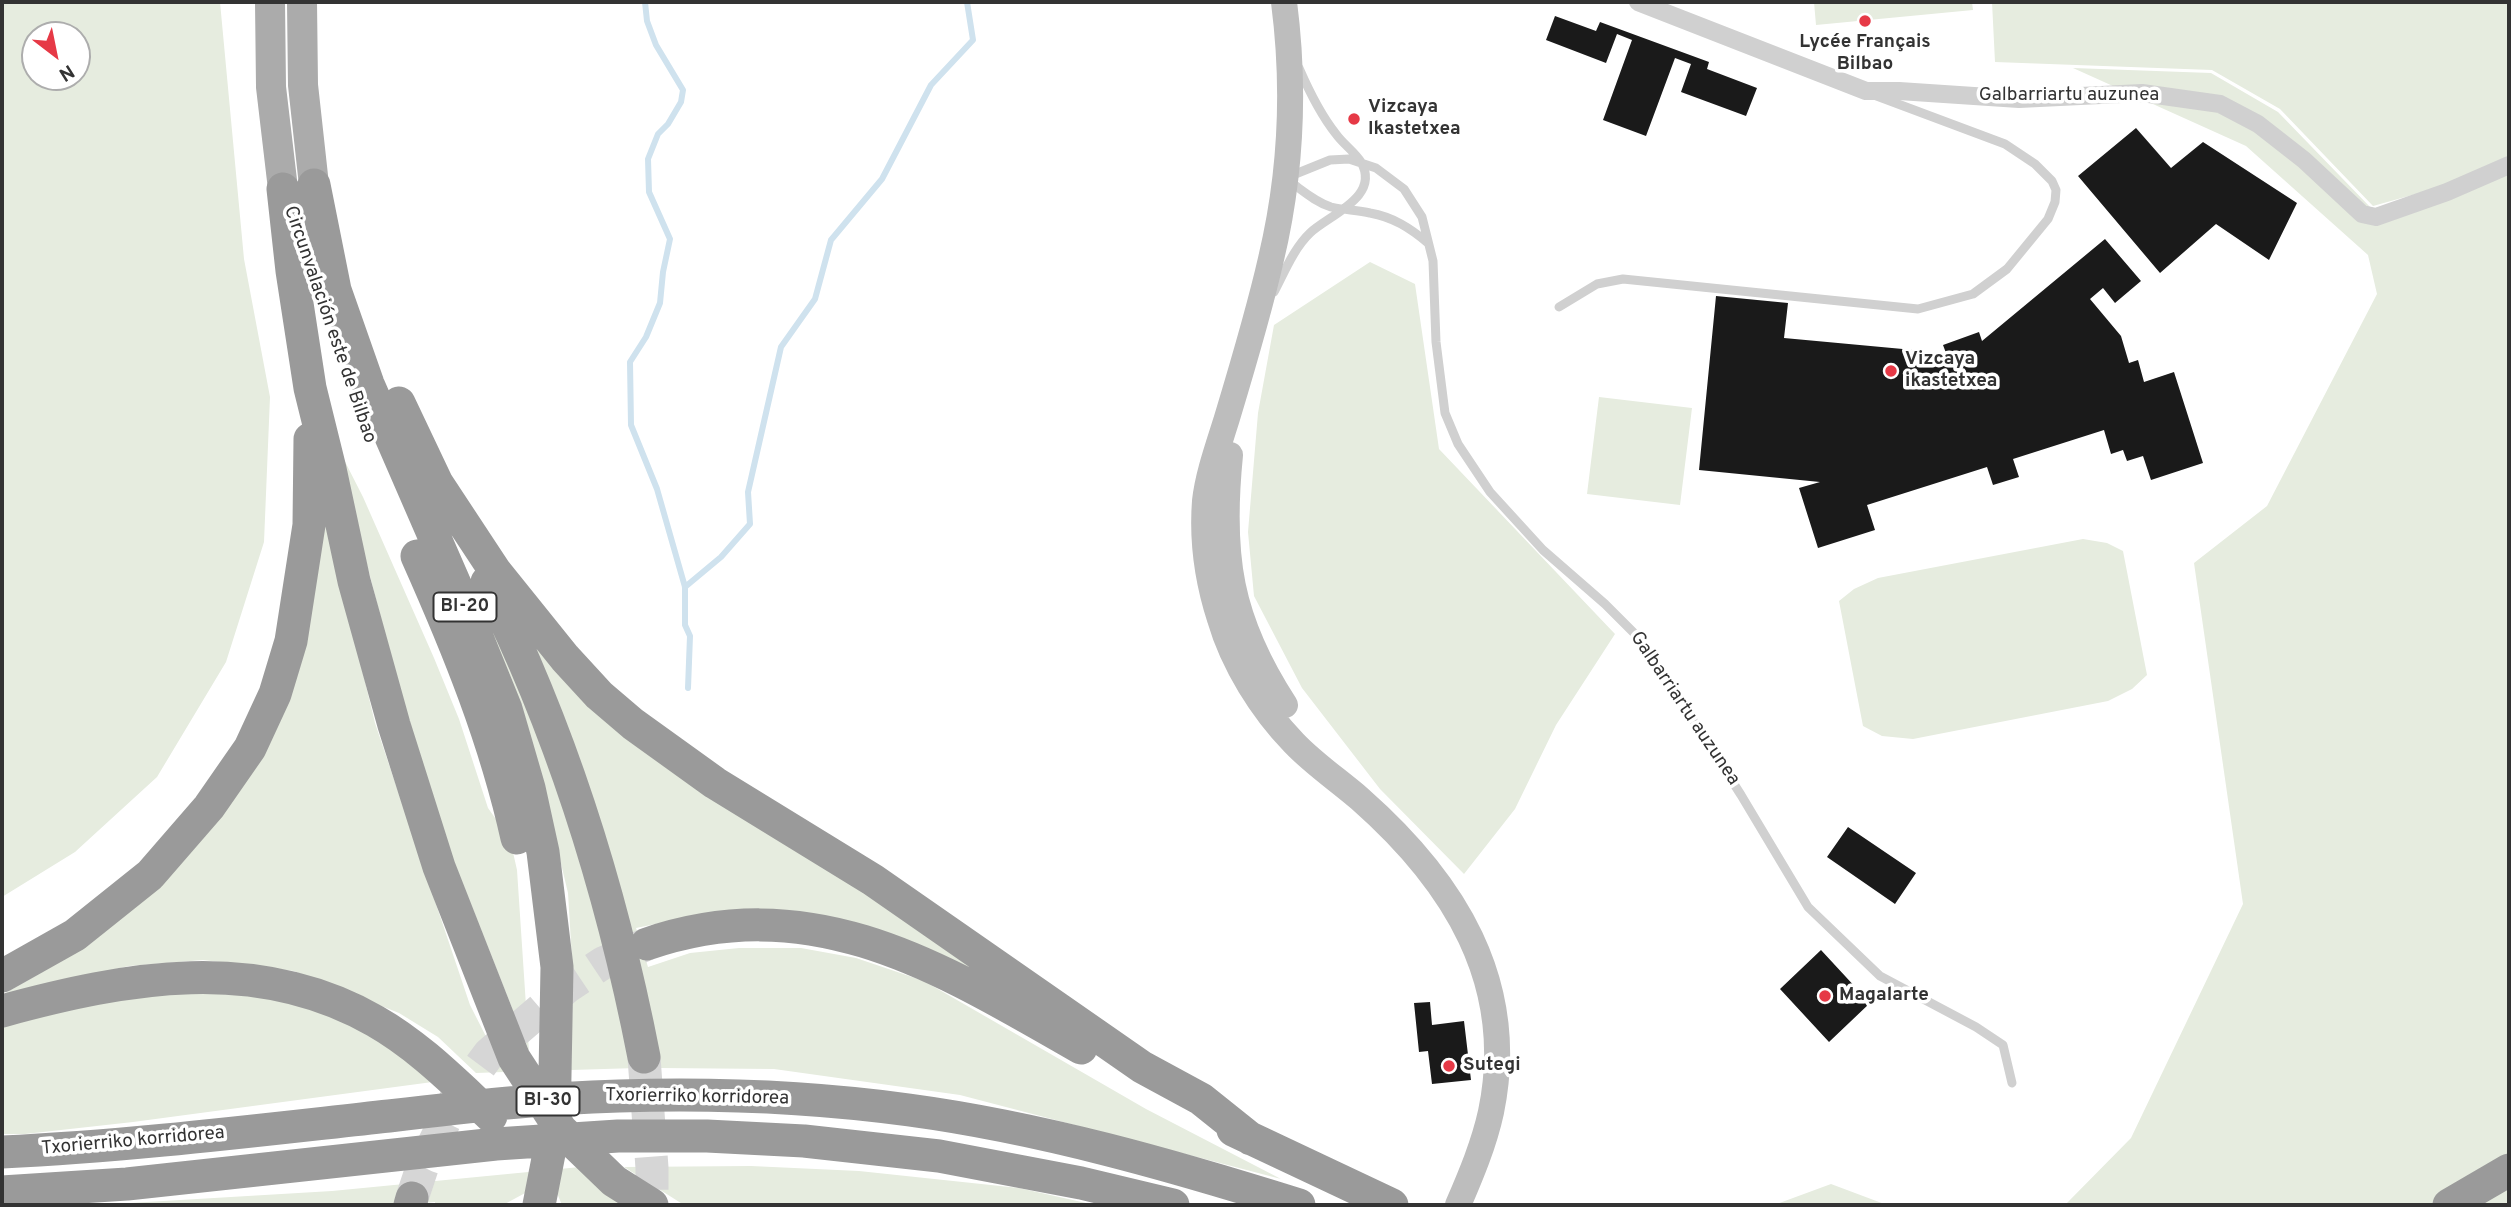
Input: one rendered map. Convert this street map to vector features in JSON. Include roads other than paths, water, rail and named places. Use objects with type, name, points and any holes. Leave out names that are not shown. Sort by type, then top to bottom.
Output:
[{"type":"highway","points":[[299,187],[292,271],[310,388],[354,581],[394,725],[439,867],[514,1058],[561,1130],[614,1181],[652,1205]]},
{"type":"highway","points":[[299,187],[435,480],[504,617],[541,703],[605,888],[629,980],[644,1057]]},
{"type":"highway","name":"Circunvalación este de Bilbao","points":[[299,187],[326,327],[367,441],[466,670],[495,751],[527,882],[536,987],[536,1126],[517,1205]]},
{"type":"highway","name":"Circunvalación este de Bilbao","points":[[299,187],[368,384],[506,709],[529,788],[543,852],[557,967],[554,1128],[541,1205]]},
{"type":"highway","points":[[2,976],[75,935],[150,875],[209,807],[250,748],[275,695],[291,641],[309,525],[310,388]]},
{"type":"highway","points":[[435,480],[495,570],[565,658],[598,695],[633,724],[715,783],[873,880],[1142,1067],[1201,1099],[1251,1139]]},
{"type":"highway","points":[[647,944],[678,934],[739,925],[794,926],[827,930],[867,942],[941,970],[1179,1104],[1392,1205]]},
{"type":"highway","points":[[2,1011],[79,991],[180,976],[223,977],[277,985],[321,997],[374,1020],[419,1051],[493,1118],[519,1152],[541,1205]]},
{"type":"highway","name":"Txorierriko korridorea","points":[[2,1152],[124,1144],[492,1104],[617,1096],[806,1100],[909,1110],[1030,1131],[1119,1152],[1299,1205]]},
{"type":"highway","name":"Txorierriko korridorea","points":[[2,1192],[127,1184],[496,1144],[618,1136],[707,1136],[804,1141],[980,1162],[1173,1205]]},
{"type":"highway","points":[[2449,1205],[2509,1170]]},
{"type":"main road","name":"Circunvalación este de Bilbao","points":[[270,2],[271,87],[299,187]]},
{"type":"main road","name":"Circunvalación este de Bilbao","points":[[299,187],[303,85],[302,2]]},
{"type":"street","points":[[1284,2],[1291,85],[1285,178],[1272,255],[1238,382],[1225,501],[1225,545],[1234,595],[1245,629],[1270,683],[1289,712],[1357,796],[1408,845],[1435,876],[1464,922],[1484,970],[1494,1014],[1497,1057],[1491,1113],[1458,1205]]},
{"type":"street","name":"Galbarriartu auzunea","points":[[1638,2],[1866,91],[2019,99],[2143,93],[2220,104],[2258,124],[2304,160],[2362,214],[2376,217],[2447,192],[2509,165]]},
{"type":"lane","points":[[1253,330],[1301,244],[1310,233],[1344,209],[1362,191],[1365,173],[1361,162],[1337,135],[1313,99],[1289,44]]},
{"type":"lane","points":[[1559,307],[1597,284],[1623,279],[1917,309],[1973,294],[2007,269],[2032,242],[2048,219],[2055,202],[2056,190],[2052,181],[2035,164],[2005,144],[1866,91]]},
{"type":"lane","points":[[1285,178],[1330,160],[1349,159],[1361,162]]},
{"type":"lane","name":"Galbarriartu auzunea","points":[[1361,162],[1376,169],[1404,190],[1422,217],[1434,269],[1436,342],[1445,413],[1458,444],[1490,492],[1543,550],[1635,634],[1741,795],[1808,907],[1880,976],[1976,1027],[2003,1045],[2012,1083]]},
{"type":"lane","points":[[1285,178],[1316,201],[1395,220],[1409,227],[1428,243]]},
{"type":"waterway","points":[[645,2],[647,21],[656,45],[683,90],[681,102],[668,124],[658,134],[648,159],[649,192],[670,239],[660,303],[646,337],[630,362],[631,425],[657,489],[685,587],[685,625],[690,636],[688,688]]},
{"type":"waterway","points":[[685,587],[721,557],[750,524],[748,492],[781,347],[815,299],[831,240],[882,179],[931,85],[973,40],[967,2]]},
{"type":"tunnel","points":[[412,1198],[422,1168],[455,1100],[489,1054],[567,987],[603,963],[647,944]]},
{"type":"tunnel","points":[[644,1057],[652,1205]]},
{"type":"place","name":"Lycée Français Bilbao","points":[[1865,21]]},
{"type":"place","name":"Vizcaya Ikastetxea","points":[[1354,119]]},
{"type":"place","name":"Vizcaya ikastetxea","points":[[1891,371]]},
{"type":"place","name":"Magalarte","points":[[1825,996]]},
{"type":"place","name":"Sutegi","points":[[1449,1066]]}]
